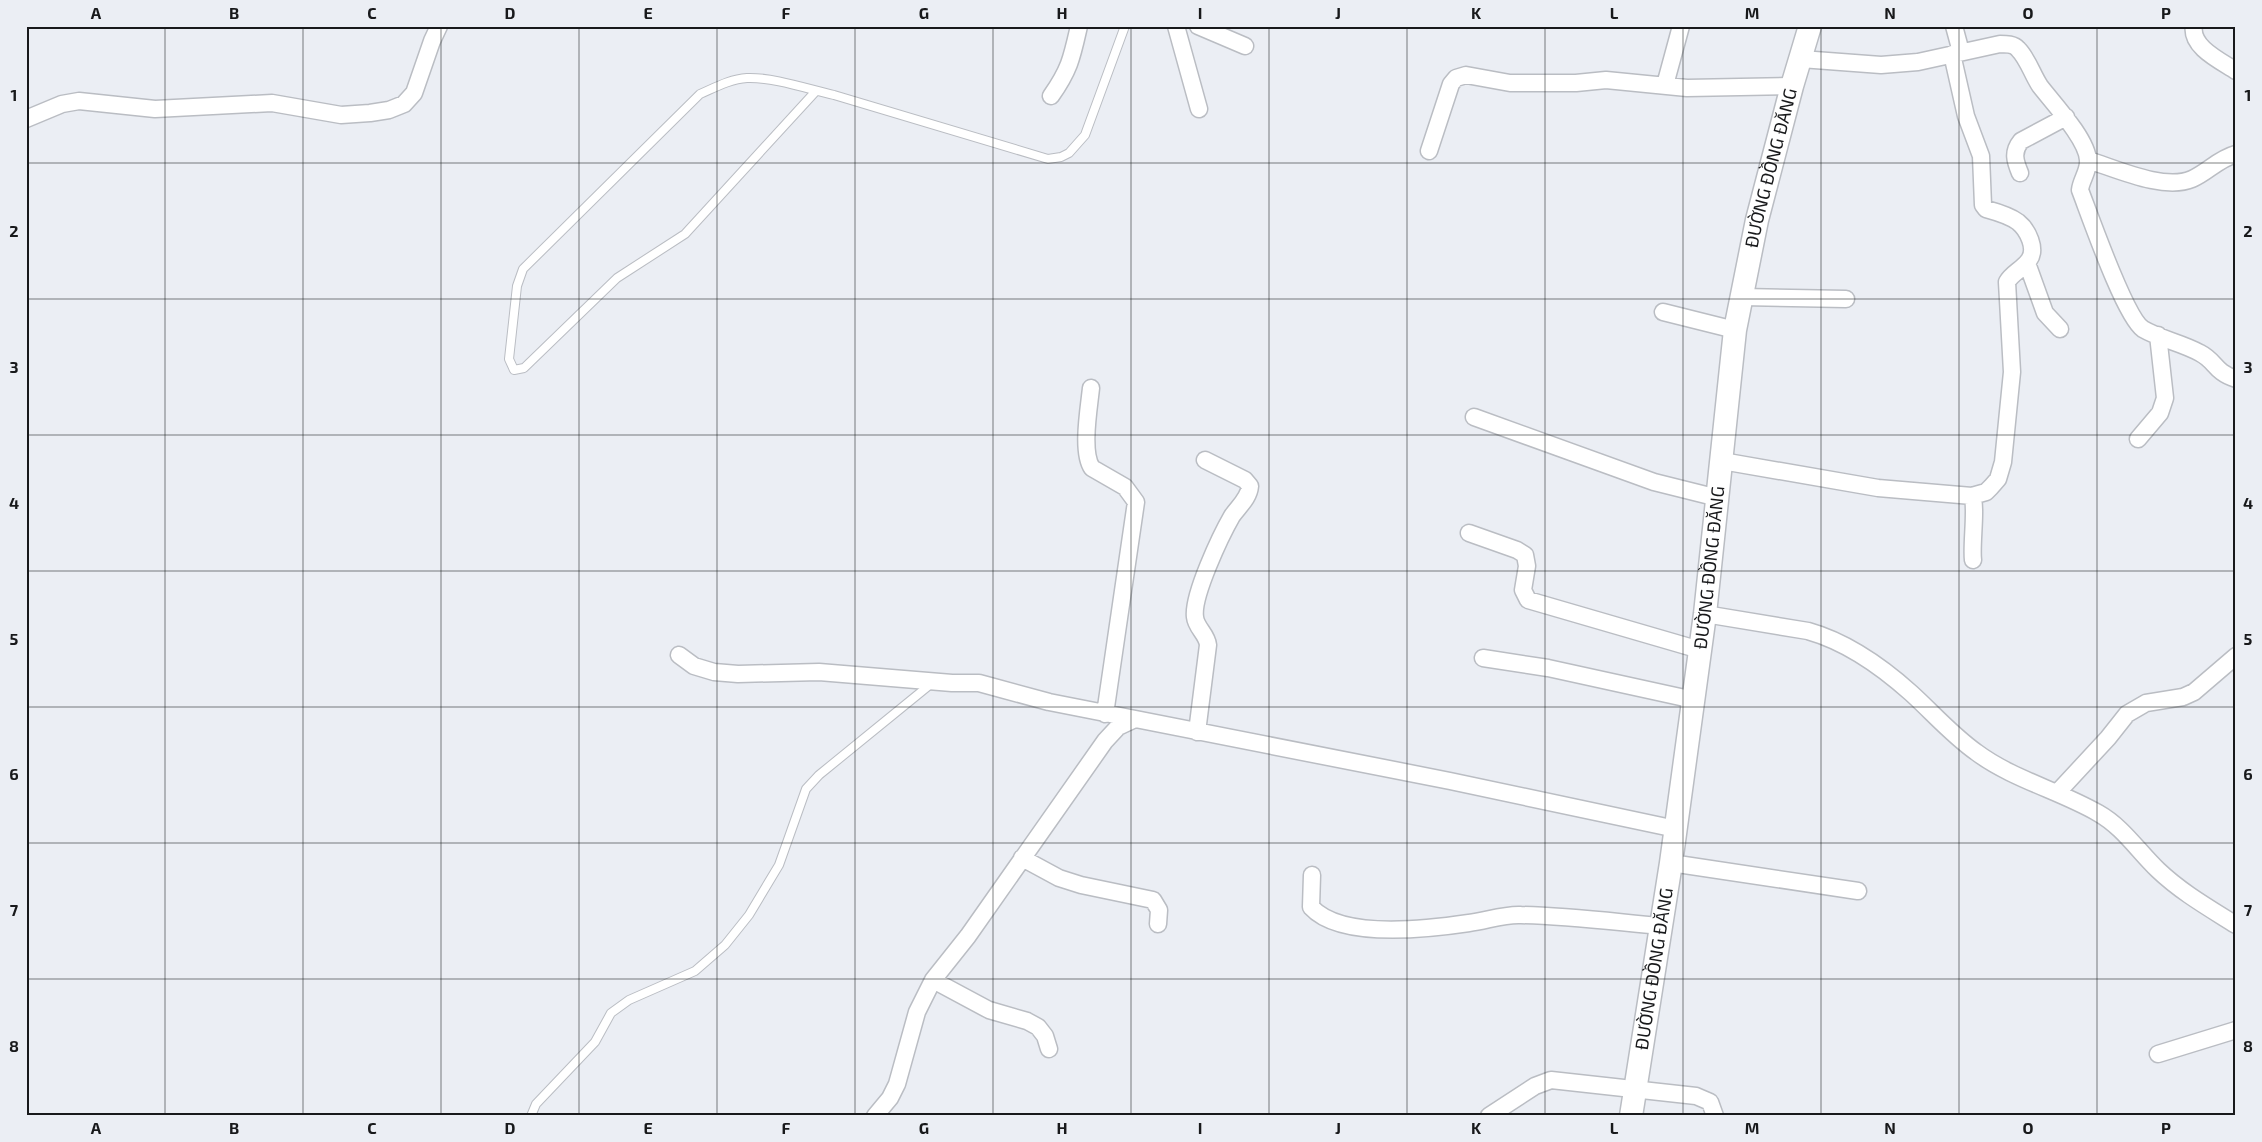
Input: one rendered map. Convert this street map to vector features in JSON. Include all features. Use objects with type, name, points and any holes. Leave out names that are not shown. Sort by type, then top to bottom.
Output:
[{"type":"main road","name":"ĐƯỜNG ĐỒNG ĐĂNG","points":[[1631,1116],[1662,926],[1694,700],[1722,461],[1734,330],[1757,220],[1792,86],[1810,26]]},
{"type":"street","points":[[26,119],[62,104],[79,101],[155,109],[272,103],[341,114],[389,110],[404,104],[414,93],[439,26]]},
{"type":"street","points":[[1051,96],[1066,75],[1079,26]]},
{"type":"street","points":[[1176,26],[1199,109]]},
{"type":"street","points":[[1198,26],[1244,46]]},
{"type":"street","points":[[1665,85],[1681,26]]},
{"type":"street","points":[[1722,461],[1878,488],[1972,496],[1986,492],[1998,479],[2002,462],[2012,372],[2007,282],[2027,262],[2033,253],[2032,244],[2023,227],[2017,221],[1983,205],[1981,156],[1966,116],[1956,53],[1954,26]]},
{"type":"street","points":[[2194,26],[2192,33],[2195,40],[2205,50],[2236,71]]},
{"type":"street","points":[[1801,59],[1881,65],[1918,62],[2000,44],[2010,44],[2018,48],[2040,85],[2066,117],[2088,160],[2080,190],[2129,312],[2136,323],[2144,329],[2198,352],[2208,358],[2223,375],[2236,379]]},
{"type":"street","points":[[1429,151],[1451,84],[1456,78],[1466,75],[1510,83],[1576,83],[1606,80],[1687,88],[1792,86]]},
{"type":"street","points":[[2020,173],[2014,158],[2016,146],[2066,117]]},
{"type":"street","points":[[2088,160],[2142,177],[2170,183],[2181,183],[2195,178],[2220,160],[2236,154]]},
{"type":"street","points":[[2027,262],[2045,313],[2060,329]]},
{"type":"street","points":[[1742,297],[1846,299]]},
{"type":"street","points":[[1663,312],[1734,330]]},
{"type":"street","points":[[2138,439],[2163,407],[2164,398],[2158,335]]},
{"type":"street","points":[[1091,388],[1087,450],[1090,464],[1092,468],[1125,487],[1136,502],[1105,714]]},
{"type":"street","points":[[1474,417],[1663,485],[1718,498]]},
{"type":"street","points":[[1197,732],[1208,645],[1206,636],[1195,620],[1196,606],[1211,556],[1233,515],[1248,496],[1250,486],[1245,480],[1204,460]]},
{"type":"street","points":[[1972,496],[1974,503],[1971,546],[1973,560]]},
{"type":"street","points":[[1469,533],[1517,550],[1525,555],[1527,566],[1523,590],[1528,600],[1700,650]]},
{"type":"street","points":[[1705,614],[1822,634],[1869,659],[1912,693],[1946,727],[1976,753],[2099,813],[2135,843],[2172,882],[2236,925]]},
{"type":"street","points":[[679,655],[694,666],[714,672],[738,674],[819,672],[933,682],[979,683],[1049,702],[1132,720],[1450,781],[1676,829]]},
{"type":"street","points":[[2057,793],[2108,738],[2127,714],[2146,703],[2183,697],[2194,692],[2236,656]]},
{"type":"street","points":[[1483,658],[1548,668],[1694,700]]},
{"type":"street","points":[[876,1116],[890,1098],[897,1084],[917,1012],[933,980],[1105,741],[1118,727],[1132,720]]},
{"type":"street","points":[[1022,858],[1058,878],[1081,885],[1153,900],[1159,910],[1158,924]]},
{"type":"street","points":[[1671,863],[1858,891]]},
{"type":"street","points":[[1312,874],[1311,907],[1337,922],[1354,927],[1402,930],[1470,923],[1520,914],[1662,926]]},
{"type":"street","points":[[933,980],[989,1010],[1027,1021],[1038,1027],[1045,1036],[1050,1049]]},
{"type":"street","points":[[2158,1054],[2236,1030]]},
{"type":"street","points":[[1489,1116],[1535,1086],[1550,1080],[1704,1098],[1710,1102],[1715,1116]]},
{"type":"lane","points":[[816,91],[685,234],[617,278],[524,368],[514,370],[509,359],[517,286],[523,269],[700,94],[728,82],[746,78],[761,79],[816,91],[1048,158],[1061,158],[1069,153],[1085,135],[1126,26]]},
{"type":"lane","points":[[532,1116],[536,1104],[595,1042],[612,1013],[629,1000],[695,971],[725,945],[749,915],[779,866],[806,789],[819,775],[933,682]]}]
